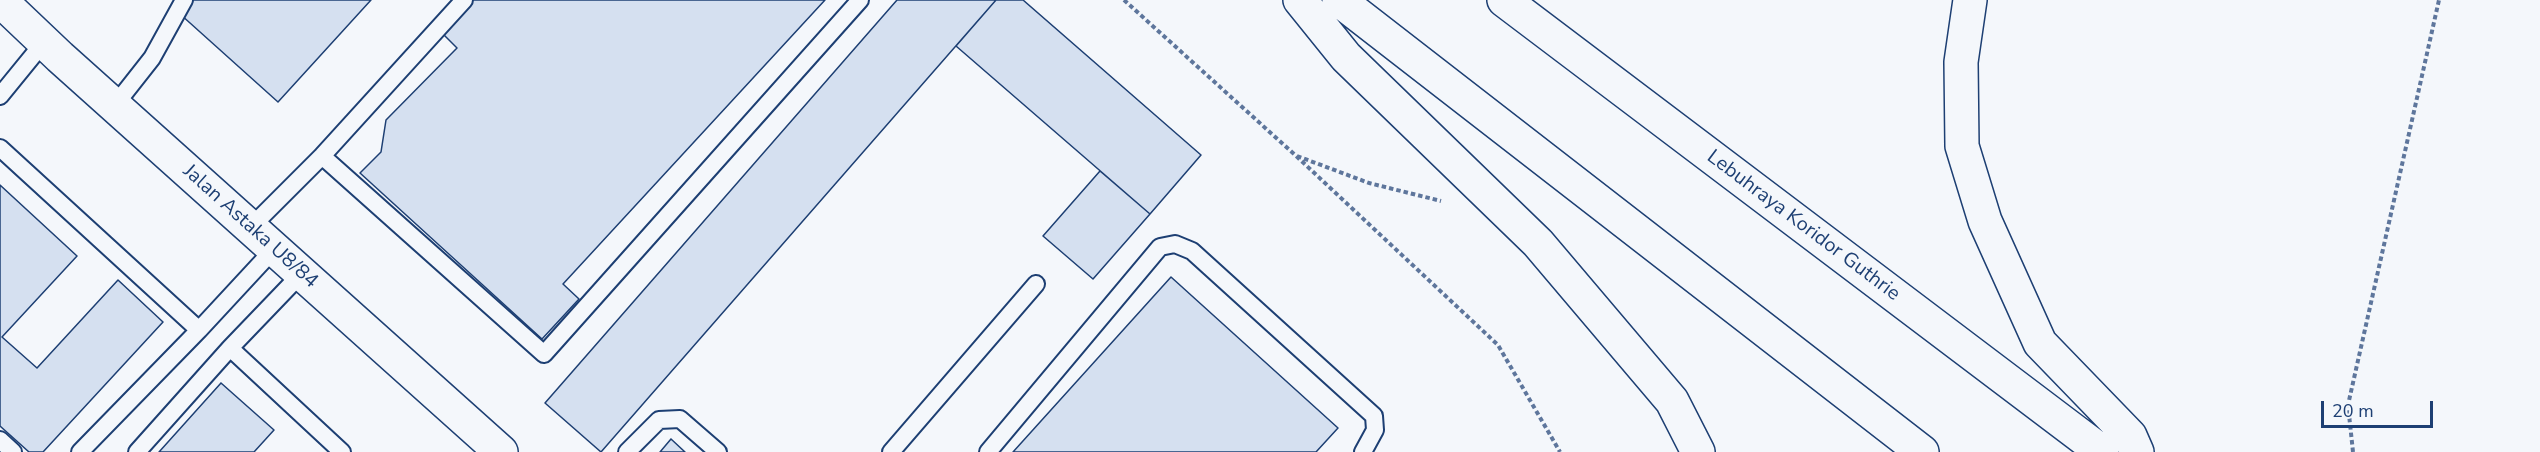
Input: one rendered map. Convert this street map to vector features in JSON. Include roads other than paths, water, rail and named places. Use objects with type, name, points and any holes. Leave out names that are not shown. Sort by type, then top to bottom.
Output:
[{"type":"main road","name":"Jalan Astaka U8/84","points":[[0,0],[501,452]]},
{"type":"main road","points":[[1300,0],[1346,57],[1539,243],[1672,401],[1698,452]]},
{"type":"main road","points":[[1339,0],[1922,452]]},
{"type":"main road","name":"Lebuhraya Koridor Guthrie","points":[[1504,0],[2102,452]]},
{"type":"main road","points":[[1970,0],[1961,62],[1962,146],[1985,221],[2040,343],[2130,436],[2137,452]]},
{"type":"lane","points":[[115,105],[152,58],[184,0]]},
{"type":"lane","points":[[80,452],[199,330],[322,156],[464,0]]},
{"type":"lane","points":[[322,156],[544,354],[860,0]]},
{"type":"lane","points":[[0,96],[44,42]]},
{"type":"lane","points":[[0,148],[199,330]]},
{"type":"lane","points":[[988,452],[1160,247],[1175,244],[1192,251],[1374,416],[1375,430],[1363,452]]},
{"type":"lane","points":[[137,452],[230,348],[302,273]]},
{"type":"lane","points":[[891,452],[1036,284]]},
{"type":"lane","points":[[230,348],[342,452]]},
{"type":"lane","points":[[627,452],[659,420],[680,419],[718,452]]},
{"type":"lane","points":[[0,440],[13,452]]}]
